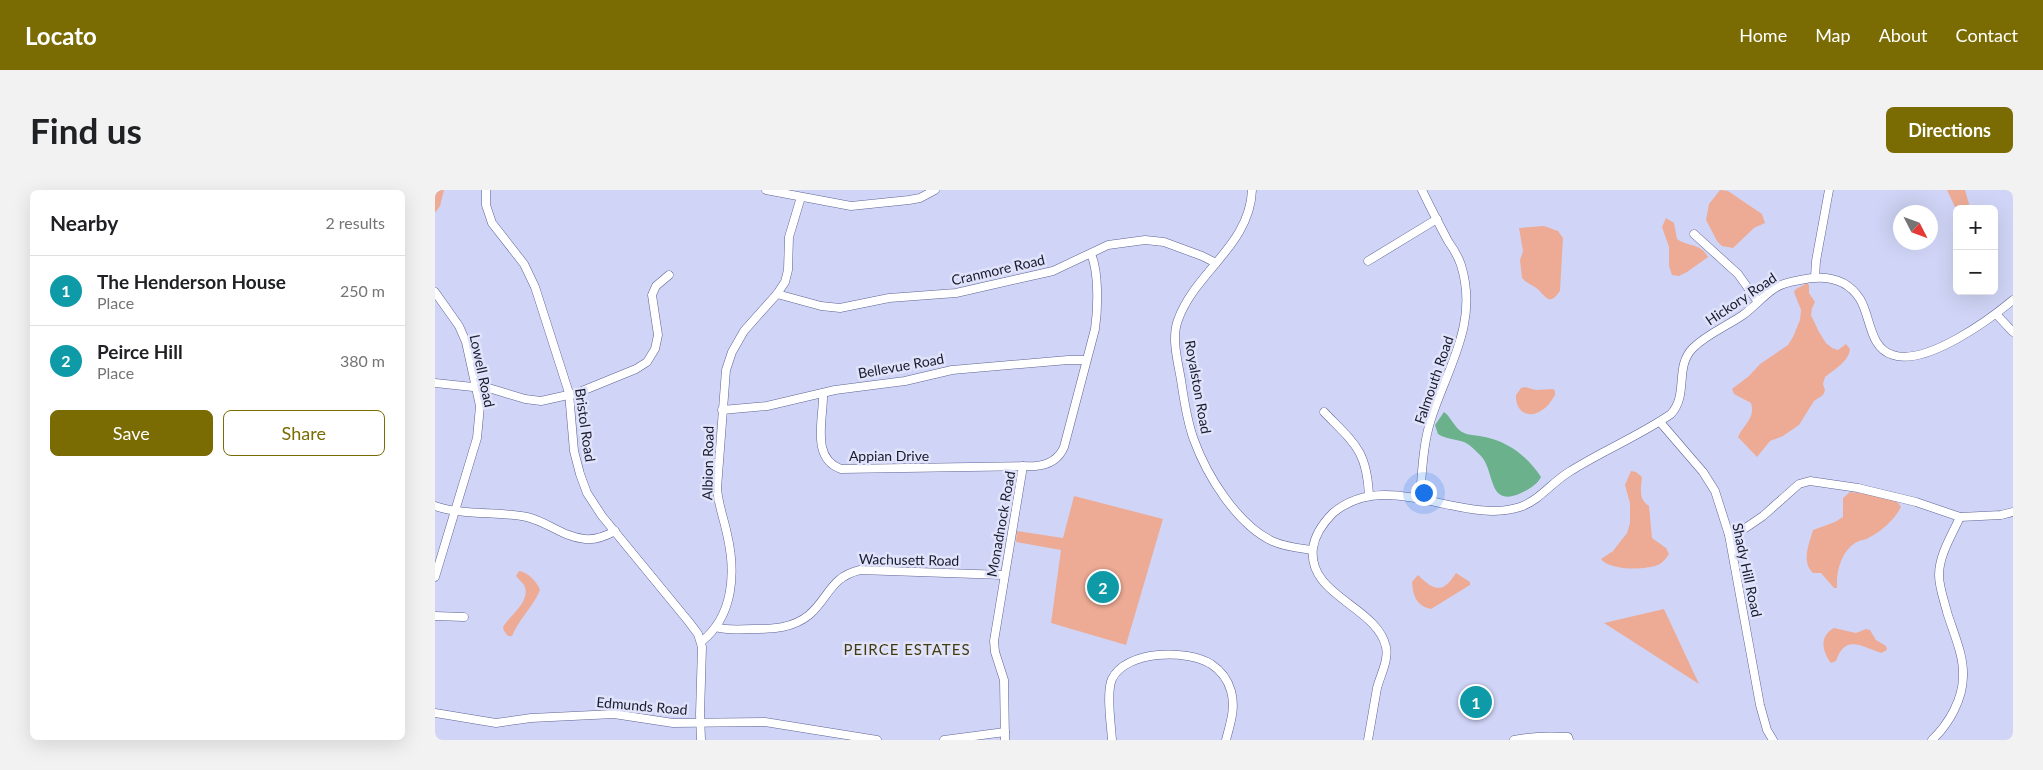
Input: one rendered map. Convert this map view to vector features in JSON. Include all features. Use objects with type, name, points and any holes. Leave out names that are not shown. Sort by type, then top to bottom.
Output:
[{"type":"street","name":"Bristol Road","points":[[486,190],[487,205],[492,222],[530,274],[570,395],[573,442],[579,474],[592,501],[692,625],[701,642]]},
{"type":"street","points":[[766,190],[839,205],[860,206],[912,200],[935,190]]},
{"type":"street","name":"Royalston Road","points":[[1252,190],[1250,207],[1243,227],[1185,303],[1176,327],[1181,377],[1193,439],[1213,479],[1227,500],[1254,530],[1272,541],[1284,546],[1313,550]]},
{"type":"street","name":"Falmouth Road","points":[[1420,498],[1431,420],[1457,352],[1466,315],[1467,290],[1461,263],[1422,190]]},
{"type":"street","points":[[1815,277],[1816,261],[1829,190]]},
{"type":"street","name":"Albion Road","points":[[701,642],[716,627],[728,605],[731,582],[729,542],[718,492],[726,370],[734,348],[747,327],[777,294],[787,274],[789,237],[801,197]]},
{"type":"street","points":[[1368,261],[1437,219]]},
{"type":"street","points":[[1694,234],[1738,274],[1758,302]]},
{"type":"street","name":"Cranmore Road","points":[[777,294],[821,306],[840,308],[889,298],[956,293],[1043,274],[1069,265],[1111,244],[1157,240],[1216,263]]},
{"type":"street","name":"Monadnock Road","points":[[1005,736],[1004,683],[994,646],[1023,466],[1046,464],[1055,459],[1062,451],[1096,318],[1095,270],[1091,254]]},
{"type":"street","points":[[435,384],[495,390],[533,400],[544,400],[570,395],[636,369],[649,360],[655,349],[658,338],[652,302],[653,293],[658,284],[669,276]]},
{"type":"street","name":"Hickory Road","points":[[1369,496],[1420,498],[1489,511],[1504,511],[1534,500],[1567,473],[1660,422],[1671,414],[1680,399],[1681,368],[1689,353],[1705,339],[1743,315],[1774,289],[1785,283],[1815,277],[1839,280],[1849,286],[1860,299],[1873,336],[1881,348],[1893,355],[1909,357],[1929,352],[1949,343],[1996,314],[2013,300]]},
{"type":"street","name":"Lowell Road","points":[[435,292],[459,326],[466,342],[480,406],[477,438],[453,511],[435,577]]},
{"type":"street","points":[[1996,314],[2013,332]]},
{"type":"street","name":"Bellevue Road","points":[[722,410],[767,406],[850,387],[905,382],[952,370],[1086,360]]},
{"type":"street","name":"Appian Drive","points":[[823,393],[821,448],[828,461],[838,468],[849,470],[1023,466]]},
{"type":"street","points":[[1324,412],[1361,452],[1368,476],[1369,496],[1350,501],[1327,519],[1316,534],[1313,550],[1320,578],[1337,595],[1373,624],[1380,632],[1386,645],[1387,652],[1377,687],[1368,740]]},
{"type":"street","name":"Shady Hill Road","points":[[1660,422],[1703,472],[1715,491],[1729,535],[1760,705],[1767,730],[1773,740]]},
{"type":"street","points":[[1729,535],[1744,529],[1763,516],[1799,484],[1809,481],[1858,488],[1916,502],[1960,517],[2001,515],[2013,512]]},
{"type":"street","points":[[435,506],[453,511],[529,518],[558,532],[585,539],[602,537],[615,531]]},
{"type":"street","points":[[1932,740],[1941,732],[1952,714],[1959,697],[1963,676],[1961,658],[1941,589],[1939,574],[1941,560],[1960,517]]},
{"type":"street","name":"Wachusett Road","points":[[716,627],[726,629],[766,629],[794,624],[812,612],[838,580],[860,570],[1005,575]]},
{"type":"street","points":[[435,616],[464,617]]},
{"type":"street","points":[[701,642],[701,740]]},
{"type":"street","points":[[1112,740],[1110,688],[1115,675],[1124,665],[1134,661],[1173,654],[1205,661],[1217,668],[1227,681],[1233,707],[1226,740]]},
{"type":"street","name":"Edmunds Road","points":[[435,713],[496,723],[531,718],[614,714],[673,723],[777,723],[877,740]]},
{"type":"street","points":[[944,740],[1005,736]]},
{"type":"street","points":[[1514,740],[1528,737],[1553,736],[1568,737],[1569,740]]},
{"type":"shaded area","points":[[435,190],[444,190],[440,206],[435,213]]},
{"type":"shaded area","points":[[1720,190],[1728,191],[1762,214],[1765,223],[1754,228],[1733,248],[1722,246],[1717,241],[1706,220],[1709,204]]},
{"type":"shaded area","points":[[1947,190],[1965,190],[1969,204],[1954,205]]},
{"type":"shaded area","points":[[1666,218],[1674,223],[1677,239],[1702,249],[1708,257],[1679,276],[1672,275],[1669,266],[1669,247],[1662,227]]},
{"type":"shaded area","points":[[1544,226],[1558,231],[1563,238],[1560,291],[1553,299],[1547,298],[1522,278],[1520,260],[1523,251],[1519,228]]},
{"type":"shaded area","points":[[1807,283],[1809,285],[1809,293],[1815,302],[1811,315],[1819,332],[1826,343],[1832,348],[1838,350],[1846,344],[1850,349],[1849,353],[1841,365],[1825,377],[1823,395],[1814,401],[1799,425],[1783,436],[1770,441],[1757,457],[1738,437],[1752,413],[1751,403],[1734,394],[1732,389],[1749,376],[1760,364],[1788,345],[1800,320],[1801,310],[1794,292]]},
{"type":"shaded area","points":[[1525,387],[1536,390],[1553,389],[1555,395],[1544,409],[1537,413],[1527,414],[1520,409],[1516,401],[1516,395],[1521,388]]},
{"type":"shaded area","points":[[1444,412],[1462,432],[1494,439],[1517,451],[1536,470],[1541,477],[1539,480],[1521,493],[1502,496],[1493,485],[1484,460],[1476,451],[1464,442],[1438,434],[1435,425]]},
{"type":"shaded area","points":[[1631,471],[1636,472],[1642,477],[1641,493],[1643,500],[1649,506],[1652,538],[1666,548],[1669,554],[1661,563],[1652,567],[1628,568],[1612,566],[1601,559],[1613,551],[1627,533],[1630,523],[1630,503],[1625,485]]},
{"type":"shaded area","points":[[1850,492],[1896,500],[1901,507],[1892,520],[1883,528],[1850,547],[1840,563],[1837,575],[1837,588],[1834,588],[1821,573],[1813,573],[1809,569],[1807,564],[1808,547],[1813,530],[1843,517],[1843,498]]},
{"type":"shaded area","points":[[1074,496],[1163,519],[1126,645],[1051,623],[1061,550],[1016,542],[1017,531],[1063,538]]},
{"type":"shaded area","points":[[519,571],[526,573],[532,578],[540,590],[512,636],[508,636],[503,627],[519,608],[525,597],[524,585],[516,576]]},
{"type":"shaded area","points":[[1456,573],[1470,582],[1470,585],[1431,609],[1426,608],[1416,599],[1412,582],[1418,575],[1431,586],[1438,588],[1447,584]]},
{"type":"shaded area","points":[[1664,609],[1699,684],[1604,623]]},
{"type":"shaded area","points":[[1834,628],[1856,633],[1866,629],[1870,630],[1876,640],[1886,646],[1887,650],[1881,653],[1860,645],[1849,645],[1844,647],[1836,661],[1831,663],[1823,644],[1826,635]]},
{"type":"place","name":"Peirce Hill","points":[[1103,587]]},
{"type":"place","name":"The Henderson House","points":[[1476,702]]},
{"type":"district","name":"PEIRCE ESTATES","points":[[907,650]]}]
